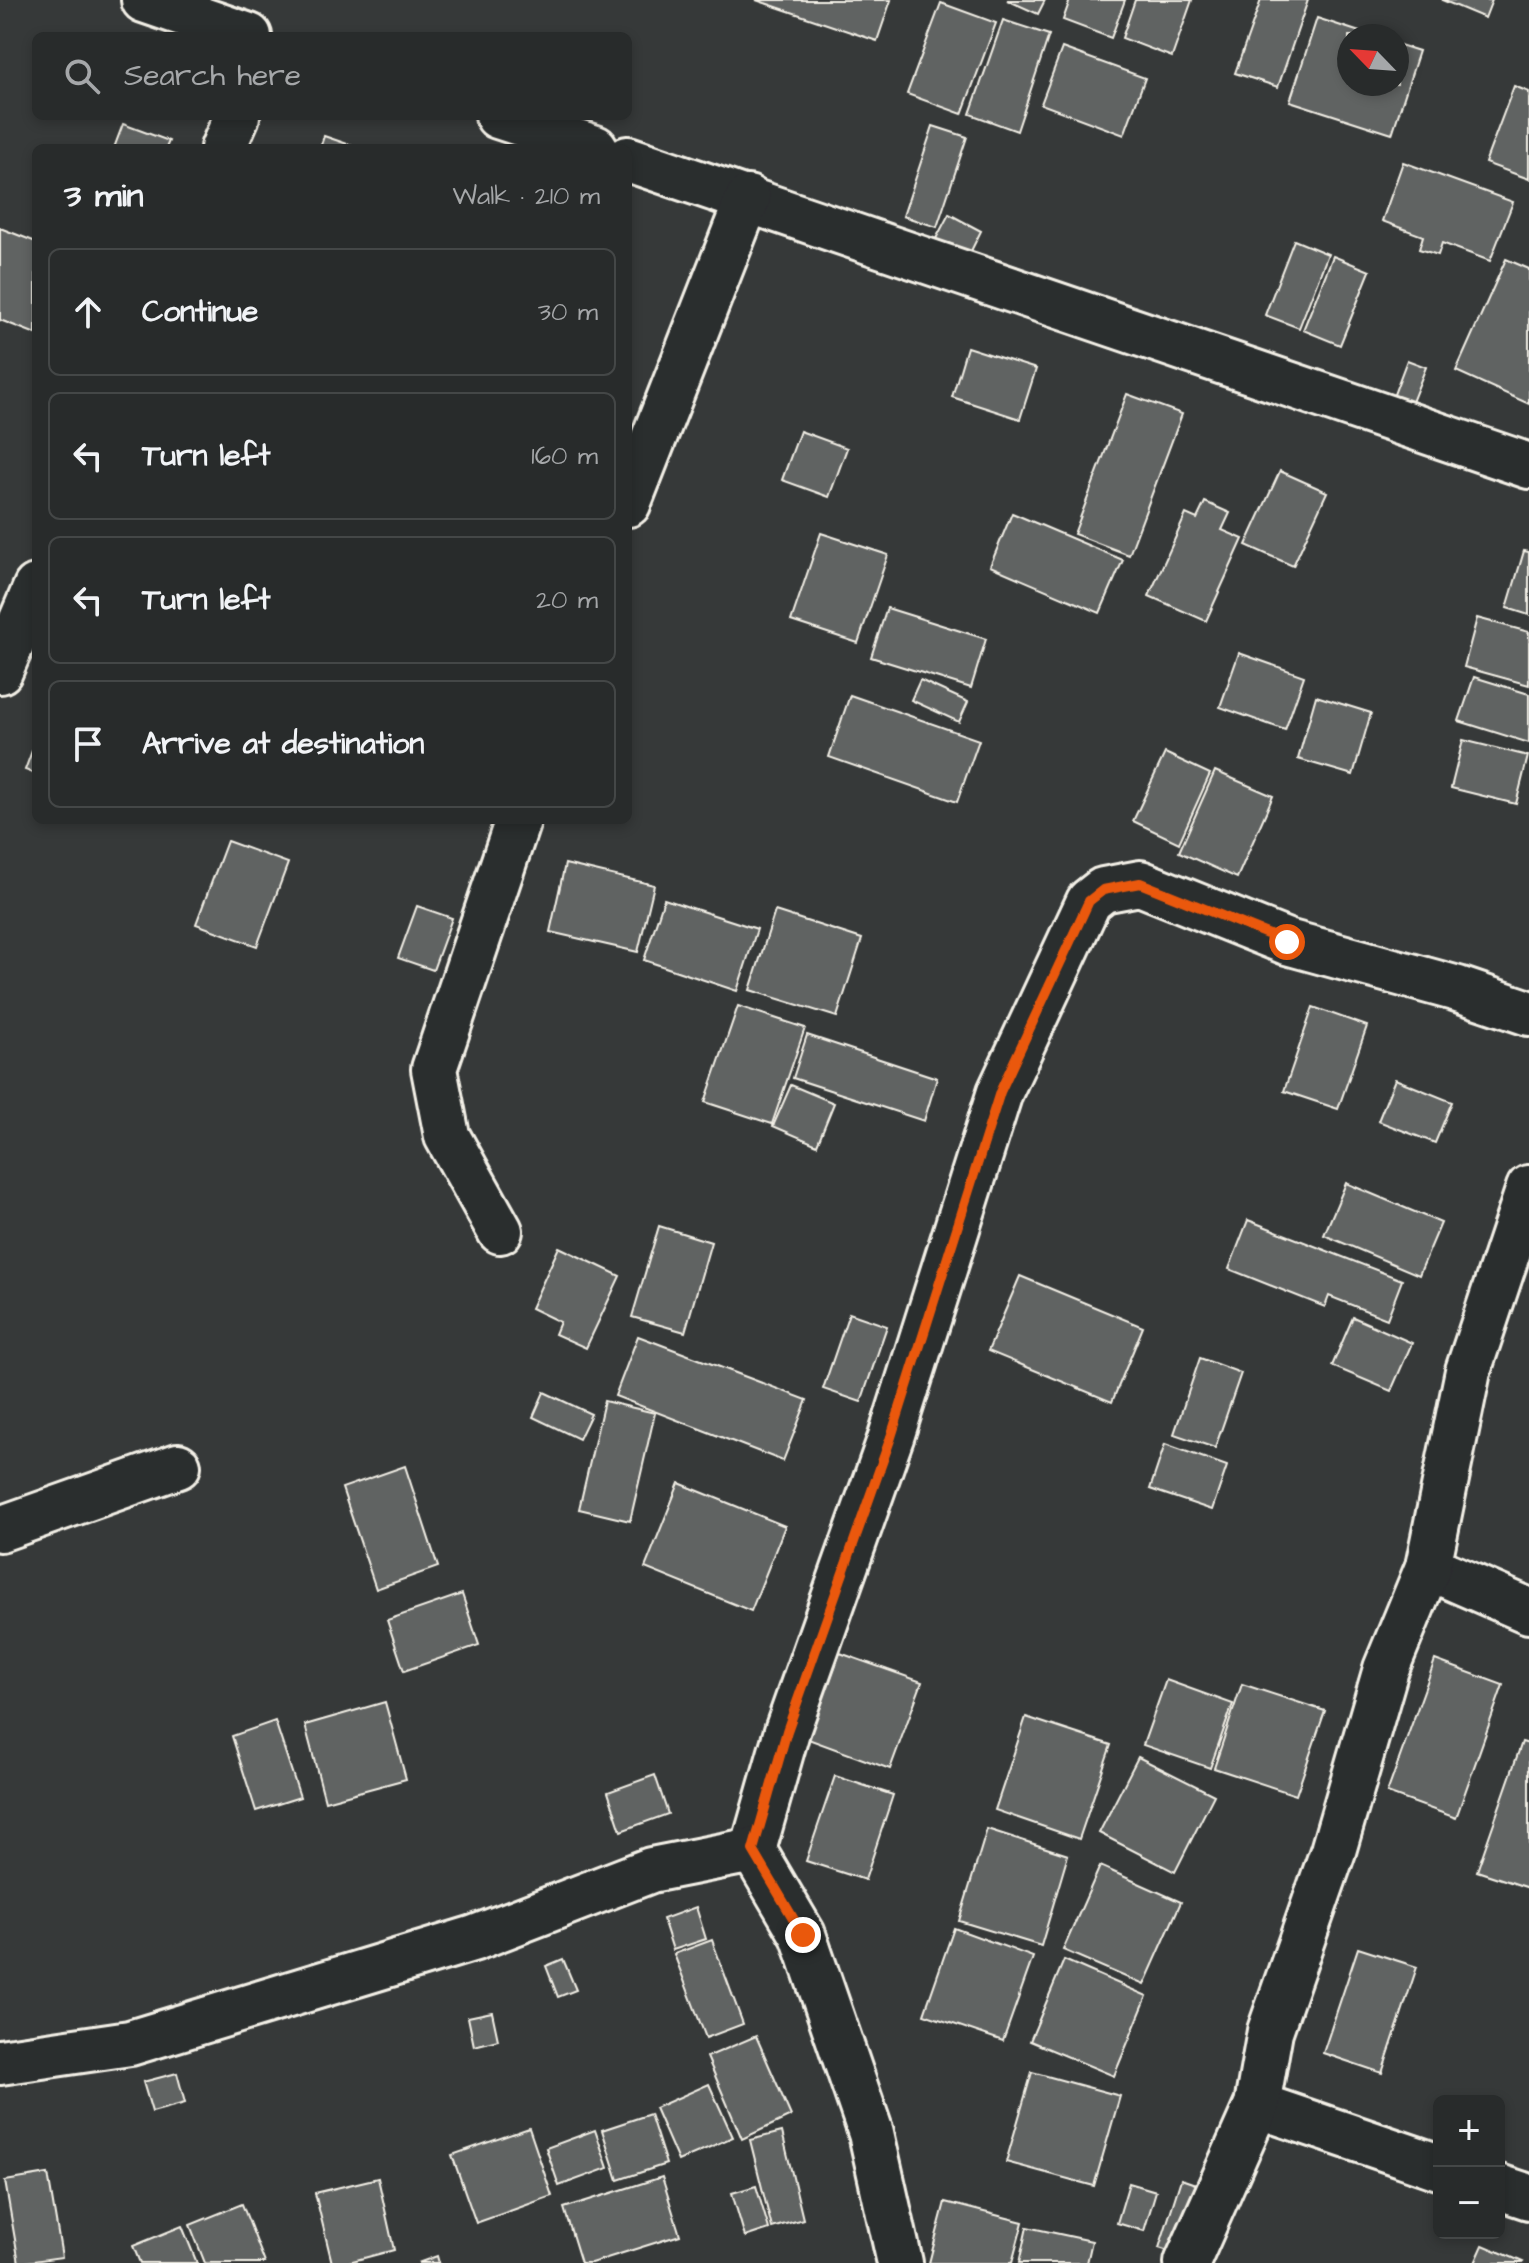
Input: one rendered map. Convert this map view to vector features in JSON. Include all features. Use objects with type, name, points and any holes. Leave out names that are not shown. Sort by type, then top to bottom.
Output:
[{"type":"street","points":[[144,0],[237,32]]},
{"type":"street","points":[[225,144],[235,120]]},
{"type":"street","points":[[510,120],[583,144]]},
{"type":"street","points":[[632,160],[1529,466]]},
{"type":"street","points":[[632,494],[748,198]]},
{"type":"street","points":[[0,671],[32,596]]},
{"type":"street","points":[[500,1231],[447,1136],[434,1069],[517,824]]},
{"type":"street","points":[[900,2263],[871,2133],[803,1935],[753,1850],[787,1731],[891,1437],[1000,1092],[1089,901],[1103,890],[1140,883],[1287,942],[1458,989],[1529,1013]]},
{"type":"street","points":[[1187,2263],[1257,2105],[1270,2031],[1333,1851],[1386,1669],[1428,1567],[1468,1371],[1529,1188]]},
{"type":"street","points":[[0,1529],[178,1466]]},
{"type":"street","points":[[1428,1567],[1529,1611]]},
{"type":"street","points":[[0,2062],[130,2043],[475,1938],[651,1870],[753,1850]]},
{"type":"street","points":[[1257,2105],[1433,2165]]},
{"type":"street","points":[[1505,2189],[1529,2197]]},
{"type":"building","points":[[756,0],[891,0],[877,41]]},
{"type":"building","points":[[1007,0],[1045,0],[1038,14]]},
{"type":"building","points":[[1070,0],[1125,0],[1111,38],[1063,20]]},
{"type":"building","points":[[1135,0],[1192,0],[1172,57],[1122,38]]},
{"type":"building","points":[[1261,0],[1308,0],[1278,87],[1235,73]]},
{"type":"building","points":[[1442,0],[1492,0],[1485,18]]},
{"type":"building","points":[[941,3],[996,23],[962,114],[907,94]]},
{"type":"building","points":[[1317,18],[1337,25],[1337,96],[1404,96],[1392,134],[1290,101]]},
{"type":"building","points":[[1003,20],[1049,35],[1017,131],[970,114]]},
{"type":"building","points":[[1062,48],[1145,78],[1124,135],[1041,104]]},
{"type":"building","points":[[1409,48],[1419,51],[1409,82]]},
{"type":"building","points":[[1514,86],[1529,92],[1529,179],[1485,163]]},
{"type":"building","points":[[123,124],[169,141],[168,144],[116,144]]},
{"type":"building","points":[[933,126],[967,137],[937,227],[903,216]]},
{"type":"building","points":[[324,136],[347,144],[321,144]]},
{"type":"building","points":[[1403,162],[1513,202],[1490,261],[1442,243],[1438,255],[1419,249],[1423,236],[1382,221]]},
{"type":"building","points":[[949,214],[981,231],[964,265],[931,248]]},
{"type":"building","points":[[0,228],[32,240],[32,332],[0,320]]},
{"type":"building","points":[[1294,240],[1328,254],[1299,328],[1265,315]]},
{"type":"building","points":[[1333,256],[1370,271],[1340,345],[1303,330]]},
{"type":"building","points":[[1506,259],[1529,269],[1529,404],[1456,371]]},
{"type":"building","points":[[967,347],[1036,369],[1020,419],[952,397]]},
{"type":"building","points":[[1407,360],[1426,367],[1408,412],[1390,405]]},
{"type":"building","points":[[1127,394],[1182,414],[1129,555],[1074,534]]},
{"type":"building","points":[[800,431],[847,448],[829,497],[782,480]]},
{"type":"building","points":[[1280,471],[1327,492],[1293,566],[1246,545]]},
{"type":"building","points":[[1205,502],[1230,513],[1222,530],[1243,539],[1206,621],[1149,596],[1186,514],[1197,519]]},
{"type":"building","points":[[1012,513],[1123,560],[1100,613],[990,566]]},
{"type":"building","points":[[821,533],[888,555],[858,643],[791,621]]},
{"type":"building","points":[[1524,551],[1529,552],[1529,615],[1507,608]]},
{"type":"building","points":[[887,608],[986,639],[971,688],[871,657]]},
{"type":"building","points":[[1477,618],[1529,632],[1529,685],[1464,667]]},
{"type":"building","points":[[1239,653],[1304,676],[1285,730],[1220,707]]},
{"type":"building","points":[[1474,677],[1529,694],[1529,743],[1459,721]]},
{"type":"building","points":[[920,680],[968,702],[959,722],[911,700]]},
{"type":"building","points":[[850,695],[979,740],[957,802],[829,757]]},
{"type":"building","points":[[1316,696],[1371,713],[1353,775],[1298,759]]},
{"type":"building","points":[[1463,740],[1528,756],[1516,804],[1451,788]]},
{"type":"building","points":[[32,751],[32,773],[25,770]]},
{"type":"building","points":[[1165,753],[1210,774],[1179,843],[1133,821]]},
{"type":"building","points":[[1215,771],[1273,796],[1237,878],[1179,852]]},
{"type":"building","points":[[227,841],[288,863],[257,946],[196,924]]},
{"type":"building","points":[[565,864],[654,885],[638,952],[550,932]]},
{"type":"building","points":[[664,899],[757,929],[737,991],[644,960]]},
{"type":"building","points":[[417,906],[452,918],[433,970],[398,958]]},
{"type":"building","points":[[775,911],[862,939],[837,1017],[750,990]]},
{"type":"building","points":[[738,1006],[805,1028],[772,1124],[705,1102]]},
{"type":"building","points":[[1313,1007],[1367,1026],[1338,1109],[1284,1091]]},
{"type":"building","points":[[807,1035],[937,1078],[924,1121],[793,1078]]},
{"type":"building","points":[[1395,1079],[1452,1102],[1435,1143],[1378,1121]]},
{"type":"building","points":[[791,1085],[834,1103],[817,1145],[773,1126]]},
{"type":"building","points":[[1346,1183],[1441,1223],[1419,1275],[1324,1235]]},
{"type":"building","points":[[1248,1220],[1402,1280],[1387,1319],[1329,1296],[1325,1307],[1229,1269]]},
{"type":"building","points":[[659,1226],[711,1242],[685,1332],[632,1317]]},
{"type":"building","points":[[559,1247],[620,1276],[586,1348],[555,1334],[560,1322],[531,1308]]},
{"type":"building","points":[[1020,1276],[1143,1327],[1112,1402],[988,1351]]},
{"type":"building","points":[[849,1313],[887,1326],[861,1402],[823,1389]]},
{"type":"building","points":[[1353,1317],[1412,1343],[1391,1391],[1332,1366]]},
{"type":"building","points":[[638,1336],[807,1400],[783,1461],[615,1396]]},
{"type":"building","points":[[1200,1358],[1241,1373],[1215,1448],[1174,1434]]},
{"type":"building","points":[[544,1392],[591,1414],[579,1439],[533,1417]]},
{"type":"building","points":[[604,1401],[655,1413],[630,1521],[579,1509]]},
{"type":"building","points":[[1165,1444],[1227,1466],[1212,1510],[1150,1489]]},
{"type":"building","points":[[405,1466],[438,1567],[376,1589],[342,1488]]},
{"type":"building","points":[[679,1483],[785,1526],[751,1611],[645,1568]]},
{"type":"building","points":[[462,1594],[479,1645],[404,1671],[387,1620]]},
{"type":"building","points":[[840,1653],[922,1682],[890,1769],[808,1739]]},
{"type":"building","points":[[1435,1660],[1503,1685],[1456,1818],[1387,1793]]},
{"type":"building","points":[[1166,1680],[1233,1704],[1210,1768],[1143,1745]]},
{"type":"building","points":[[1242,1684],[1325,1711],[1296,1795],[1214,1768]]},
{"type":"building","points":[[385,1702],[406,1779],[325,1801],[305,1725]]},
{"type":"building","points":[[1026,1717],[1111,1745],[1079,1839],[995,1810]]},
{"type":"building","points":[[275,1721],[300,1797],[256,1811],[232,1736]]},
{"type":"building","points":[[1522,1742],[1529,1744],[1529,1888],[1477,1871]]},
{"type":"building","points":[[1138,1757],[1214,1795],[1175,1872],[1099,1833]]},
{"type":"building","points":[[655,1775],[668,1814],[621,1831],[608,1792]]},
{"type":"building","points":[[835,1776],[893,1795],[865,1880],[806,1861]]},
{"type":"building","points":[[987,1829],[1068,1855],[1041,1946],[959,1921]]},
{"type":"building","points":[[1100,1866],[1181,1902],[1144,1985],[1063,1950]]},
{"type":"building","points":[[696,1907],[706,1939],[673,1950],[663,1919]]},
{"type":"building","points":[[954,1928],[1033,1957],[1003,2041],[924,2014]]},
{"type":"building","points":[[712,1940],[743,2024],[706,2038],[674,1954]]},
{"type":"building","points":[[1358,1948],[1417,1967],[1382,2073],[1323,2053]]},
{"type":"building","points":[[563,1959],[576,1990],[558,1997],[546,1966]]},
{"type":"building","points":[[1064,1960],[1147,1996],[1114,2076],[1030,2041]]},
{"type":"building","points":[[492,2012],[498,2040],[474,2046],[468,2017]]},
{"type":"building","points":[[756,2036],[791,2116],[742,2139],[707,2057]]},
{"type":"building","points":[[1032,2072],[1120,2096],[1094,2186],[1006,2162]]},
{"type":"building","points":[[177,2073],[185,2103],[152,2112],[143,2082]]},
{"type":"building","points":[[709,2084],[733,2137],[678,2161],[655,2108]]},
{"type":"building","points":[[650,2114],[666,2164],[618,2180],[602,2130]]},
{"type":"building","points":[[529,2128],[552,2196],[476,2223],[452,2155]]},
{"type":"building","points":[[595,2130],[608,2168],[559,2186],[546,2148]]},
{"type":"building","points":[[782,2132],[803,2219],[772,2228],[750,2140]]},
{"type":"building","points":[[48,2174],[62,2257],[19,2263],[5,2181]]},
{"type":"building","points":[[662,2177],[680,2235],[591,2263],[581,2263],[564,2208]]},
{"type":"building","points":[[378,2178],[394,2250],[345,2263],[332,2263],[315,2193]]},
{"type":"building","points":[[1181,2179],[1210,2189],[1188,2257],[1159,2248]]},
{"type":"building","points":[[1129,2183],[1156,2191],[1144,2231],[1117,2223]]},
{"type":"building","points":[[756,2186],[769,2229],[745,2237],[732,2193]]},
{"type":"building","points":[[945,2202],[1023,2222],[1012,2263],[929,2263]]},
{"type":"building","points":[[242,2204],[265,2263],[205,2263],[190,2225]]},
{"type":"building","points":[[182,2226],[197,2263],[140,2263],[133,2246]]},
{"type":"building","points":[[1027,2227],[1092,2241],[1087,2263],[1019,2263]]},
{"type":"building","points":[[1483,2245],[1523,2262],[1475,2263]]},
{"type":"building","points":[[437,2256],[439,2263],[418,2263]]},
{"type":"route","points":[[803,1935],[753,1850],[787,1731],[891,1437],[1000,1092],[1089,901],[1103,890],[1140,883],[1287,942]]}]
